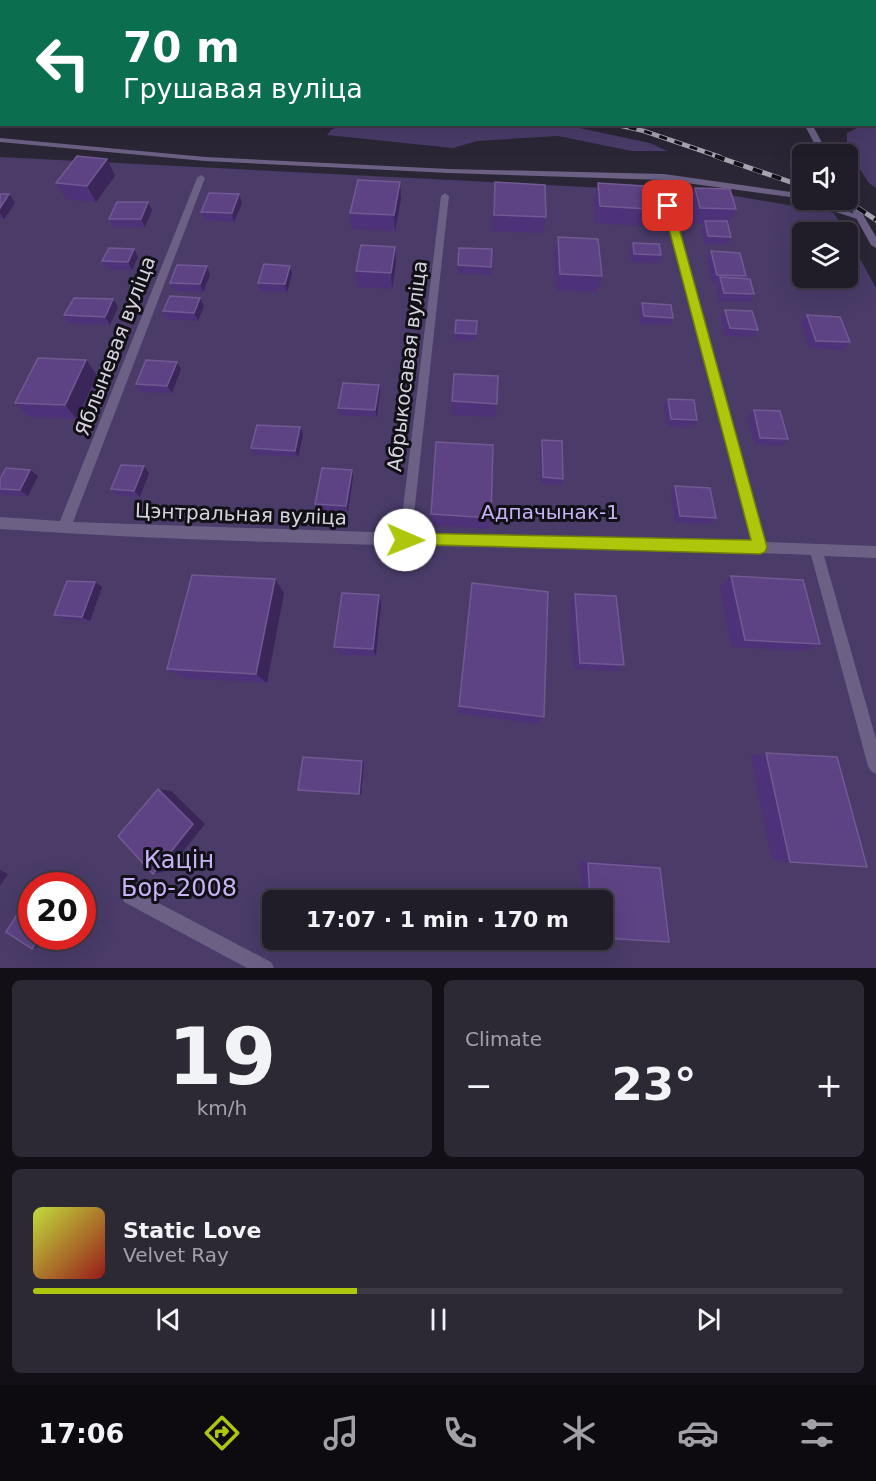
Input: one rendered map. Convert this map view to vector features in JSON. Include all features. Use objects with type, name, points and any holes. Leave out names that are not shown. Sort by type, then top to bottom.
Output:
[{"type":"street","points":[[808,126],[818,144]]},
{"type":"street","points":[[0,140],[205,159],[449,171],[664,177],[792,197]]},
{"type":"street","name":"Яблыневая вуліца","points":[[64,528],[201,178]]},
{"type":"street","name":"Абрыкосавая вуліца","points":[[405,540],[445,196]]},
{"type":"street","points":[[668,206],[760,547]]},
{"type":"street","points":[[838,210],[860,217]]},
{"type":"street","points":[[856,210],[876,244]]},
{"type":"street","name":"Цэнтральная вуліца","points":[[0,523],[64,528],[405,540],[760,547],[876,552]]},
{"type":"street","points":[[816,550],[876,766]]},
{"type":"street","points":[[130,896],[265,968]]},
{"type":"green space","points":[[338,126],[570,126],[650,143],[667,151],[632,151],[558,136],[477,141],[453,148],[327,135]]},
{"type":"green space","points":[[861,126],[876,126],[876,188],[869,183],[858,166],[858,144],[847,144],[847,133]]},
{"type":"green space","name":"Адпачынак-1","points":[[0,157],[724,194],[792,206],[792,210],[834,213],[839,222],[792,222],[792,288],[858,288],[858,255],[876,288],[876,968],[0,968]]},
{"type":"building","points":[[77,156],[107,159],[87,186],[56,183]]},
{"type":"building","points":[[358,180],[400,182],[394,215],[350,213]]},
{"type":"building","points":[[495,182],[545,185],[546,217],[494,215]]},
{"type":"building","points":[[598,183],[660,187],[664,210],[600,206]]},
{"type":"building","points":[[695,188],[730,189],[736,209],[700,208]]},
{"type":"building","points":[[209,193],[239,194],[232,213],[201,212]]},
{"type":"building","points":[[0,194],[9,194],[0,208]]},
{"type":"building","points":[[117,202],[148,202],[141,219],[109,219]]},
{"type":"building","points":[[705,221],[727,221],[731,237],[708,236]]},
{"type":"building","points":[[558,237],[598,239],[602,276],[560,274]]},
{"type":"building","points":[[633,243],[659,244],[661,255],[634,254]]},
{"type":"building","points":[[361,245],[395,247],[391,273],[356,271]]},
{"type":"building","points":[[109,248],[134,249],[128,262],[102,261]]},
{"type":"building","points":[[459,248],[492,249],[491,267],[458,265]]},
{"type":"building","points":[[711,251],[740,253],[746,276],[717,275]]},
{"type":"building","points":[[264,264],[290,266],[285,284],[258,283]]},
{"type":"building","points":[[177,265],[207,266],[200,284],[170,283]]},
{"type":"building","points":[[720,277],[750,279],[754,294],[724,293]]},
{"type":"building","points":[[170,296],[200,298],[194,313],[163,311]]},
{"type":"building","points":[[74,298],[113,299],[105,317],[64,315]]},
{"type":"building","points":[[642,303],[671,305],[673,318],[644,316]]},
{"type":"building","points":[[725,310],[752,311],[758,330],[730,328]]},
{"type":"building","points":[[807,315],[840,317],[850,342],[816,341]]},
{"type":"building","points":[[456,320],[477,321],[476,334],[455,333]]},
{"type":"building","points":[[38,358],[86,360],[65,405],[15,403]]},
{"type":"building","points":[[146,360],[177,362],[167,386],[136,384]]},
{"type":"building","points":[[454,374],[498,376],[497,404],[452,401]]},
{"type":"building","points":[[343,383],[379,385],[375,410],[338,408]]},
{"type":"building","points":[[668,399],[694,400],[697,420],[671,419]]},
{"type":"building","points":[[754,410],[780,411],[788,439],[760,438]]},
{"type":"building","points":[[257,425],[300,427],[295,451],[251,448]]},
{"type":"building","points":[[542,440],[562,441],[563,479],[543,477]]},
{"type":"building","points":[[436,442],[493,445],[491,518],[431,514]]},
{"type":"building","points":[[121,465],[144,466],[134,491],[111,489]]},
{"type":"building","points":[[6,468],[30,470],[20,490],[0,489],[0,479]]},
{"type":"building","points":[[322,468],[352,470],[346,506],[315,504]]},
{"type":"building","points":[[675,486],[710,488],[716,518],[680,516]]},
{"type":"building","points":[[192,575],[275,579],[256,674],[167,669]]},
{"type":"building","points":[[731,576],[803,580],[820,644],[745,640]]},
{"type":"building","points":[[67,581],[95,582],[82,617],[54,615]]},
{"type":"building","points":[[472,583],[548,592],[544,717],[459,706]]},
{"type":"building","points":[[342,593],[379,595],[373,649],[334,647]]},
{"type":"building","points":[[575,594],[616,596],[624,665],[580,663]]},
{"type":"building","points":[[766,753],[837,757],[867,867],[790,862]]},
{"type":"building","points":[[303,757],[362,761],[359,794],[298,790]]},
{"type":"building","points":[[158,789],[193,824],[153,874],[118,836]]},
{"type":"building","points":[[588,863],[660,868],[669,942],[613,939],[613,890],[589,890]]},
{"type":"building","points":[[18,913],[18,940],[6,932]]},
{"type":"railway","points":[[622,126],[644,131],[720,157]]},
{"type":"railway","points":[[715,156],[792,183]]},
{"type":"railway","points":[[858,208],[876,220]]},
{"type":"route","points":[[405,540],[760,547],[668,206]]},
{"type":"park label","name":"Кацін Бор-2008","points":[[179,874]]}]
